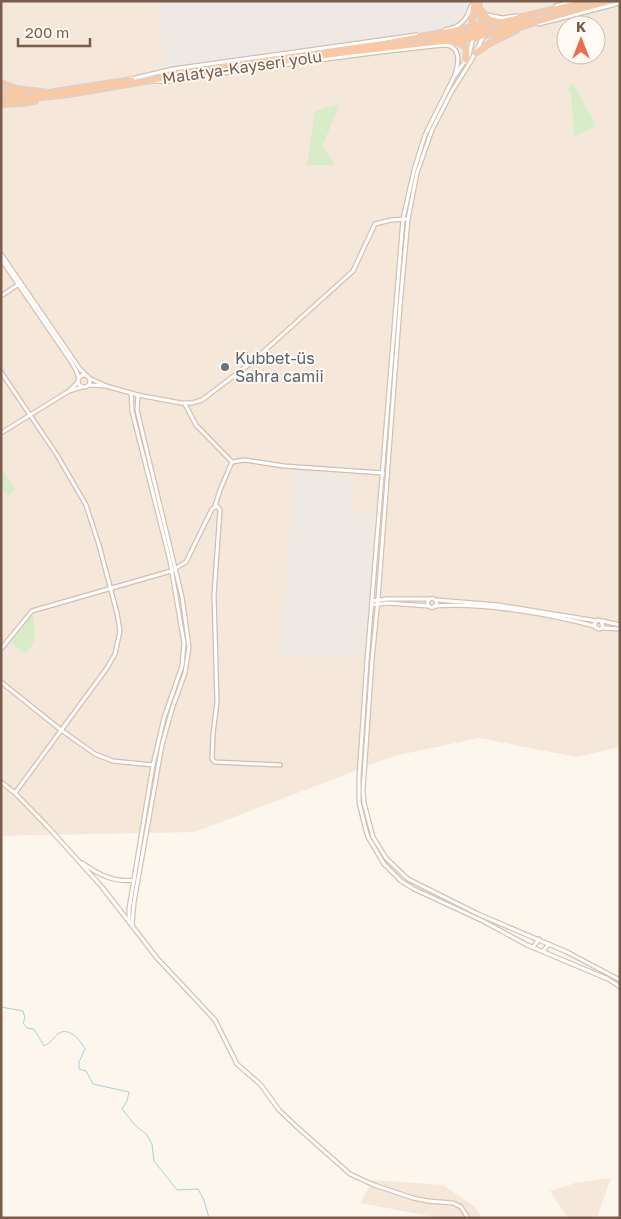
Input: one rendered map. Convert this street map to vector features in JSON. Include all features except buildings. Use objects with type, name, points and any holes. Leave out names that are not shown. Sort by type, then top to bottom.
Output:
[{"type":"highway","points":[[472,35],[473,1]]},
{"type":"highway","points":[[1,92],[27,95],[50,93],[381,44],[501,22],[587,1]]},
{"type":"highway","points":[[475,53],[520,27],[610,1]]},
{"type":"highway","points":[[478,4],[485,34]]},
{"type":"highway","points":[[478,4],[483,14],[489,19],[501,22]]},
{"type":"highway","points":[[485,34],[532,20],[539,14]]},
{"type":"highway","points":[[401,46],[408,42],[472,35],[478,32],[482,25]]},
{"type":"highway","points":[[485,34],[533,25]]},
{"type":"highway","points":[[448,29],[459,30]]},
{"type":"highway","name":"Malatya-Kayseri yolu","points":[[1,97],[31,98],[69,94],[145,81],[485,34]]},
{"type":"highway","points":[[444,41],[462,43],[466,46],[466,60]]},
{"type":"highway","points":[[1,83],[16,89],[50,93]]},
{"type":"highway","points":[[1,104],[22,103],[69,94]]},
{"type":"main road","points":[[121,81],[173,68],[426,34],[448,29],[458,26],[464,21],[469,15],[473,1]]},
{"type":"main road","points":[[483,14],[502,18],[576,3]]},
{"type":"main road","points":[[533,25],[620,3]]},
{"type":"main road","points":[[485,34],[432,130],[417,173],[408,219],[363,790],[368,822],[373,837],[386,858],[408,879],[478,914],[539,939],[620,980]]},
{"type":"main road","points":[[454,77],[471,49],[472,35]]},
{"type":"main road","points":[[145,81],[168,82],[345,57],[449,46],[454,49],[458,57],[458,65],[425,135],[414,170],[403,219],[372,603],[359,802],[368,837],[384,864],[401,881],[533,947],[620,987]]},
{"type":"main road","points":[[345,57],[364,51]]},
{"type":"main road","points":[[69,391],[82,376],[106,386],[138,395],[185,404],[202,400],[252,362],[344,281],[358,265],[372,228],[376,224],[408,219]]},
{"type":"main road","points":[[1,254],[76,370],[80,385],[83,387]]},
{"type":"main road","points":[[1,259],[80,369],[88,377],[90,382],[88,385]]},
{"type":"main road","points":[[1,296],[20,283]]},
{"type":"main road","points":[[1,372],[57,455],[86,505],[111,589],[120,631],[115,654],[102,675],[15,793]]},
{"type":"main road","points":[[1,433],[69,391],[88,385],[106,386]]},
{"type":"main road","points":[[131,393],[132,411],[187,628],[188,658],[162,745],[134,902],[132,925]]},
{"type":"main road","points":[[129,920],[153,765],[164,718],[179,678],[184,654],[173,570],[137,410],[138,395]]},
{"type":"main road","points":[[185,404],[196,425],[232,462]]},
{"type":"main road","points":[[232,462],[245,460],[284,466],[382,473]]},
{"type":"main road","points":[[1,649],[32,611],[173,570],[186,562],[212,510],[216,506],[232,462]]},
{"type":"main road","points":[[216,506],[220,510],[214,588],[217,702],[212,759],[216,762],[280,765]]},
{"type":"main road","points":[[378,603],[387,599],[432,598],[436,600],[498,605],[620,625]]},
{"type":"main road","points":[[429,606],[430,599]]},
{"type":"main road","points":[[434,606],[436,600]]},
{"type":"main road","points":[[372,603],[512,611],[594,626],[598,629],[620,629]]},
{"type":"main road","points":[[594,626],[599,621]]},
{"type":"main road","points":[[599,621],[603,624],[602,628]]},
{"type":"main road","points":[[1,682],[61,730],[95,754],[107,760],[153,765]]},
{"type":"main road","points":[[1,782],[15,793],[78,859],[158,958],[215,1020],[237,1064],[261,1085],[279,1110],[350,1174],[374,1185],[413,1198],[453,1203],[461,1207],[468,1218]]},
{"type":"main road","points":[[78,859],[98,874],[108,878],[134,880]]},
{"type":"main road","points":[[533,947],[539,939]]},
{"type":"main road","points":[[543,951],[549,944]]},
{"type":"shaded area","points":[[1,1],[620,1],[620,747],[576,757],[479,738],[394,756],[195,832],[1,836]]},
{"type":"shaded area","points":[[158,1],[469,1],[470,10],[468,15],[458,25],[434,32],[165,68]]},
{"type":"shaded area","points":[[294,470],[354,478],[351,514],[378,512],[364,659],[281,655]]},
{"type":"shaded area","points":[[611,1178],[597,1218],[565,1218],[567,1217],[550,1191],[575,1183]]},
{"type":"shaded area","points":[[373,1180],[443,1185],[474,1206],[482,1218],[440,1218],[360,1203]]},
{"type":"green space","points":[[571,84],[574,84],[596,126],[576,136],[574,135],[571,93],[569,92]]},
{"type":"green space","points":[[340,104],[322,146],[335,165],[307,165],[315,111]]},
{"type":"green space","points":[[1,468],[16,490],[8,496],[1,487]]},
{"type":"green space","points":[[33,616],[34,641],[25,653],[12,641]]},
{"type":"waterway","points":[[1,1007],[23,1011],[25,1018],[23,1023],[27,1028],[34,1029],[44,1046],[57,1034],[63,1032],[71,1033],[81,1042],[85,1049],[79,1062],[79,1069],[86,1071],[93,1084],[129,1092],[127,1101],[122,1109],[134,1124],[147,1135],[152,1144],[154,1161],[177,1190],[198,1189],[204,1200],[209,1218]]},
{"type":"place","name":"Kubbet-üs Sahra camii","points":[[225,367]]}]
